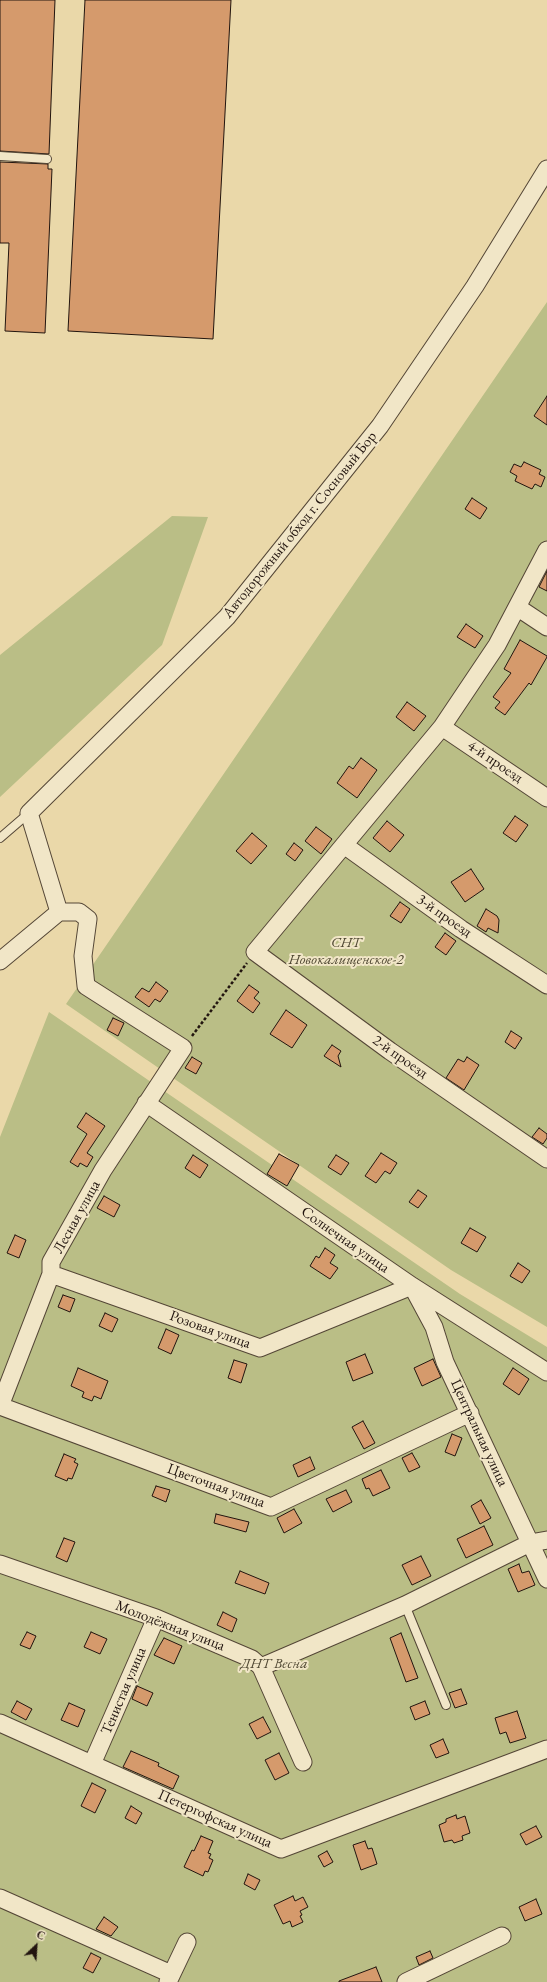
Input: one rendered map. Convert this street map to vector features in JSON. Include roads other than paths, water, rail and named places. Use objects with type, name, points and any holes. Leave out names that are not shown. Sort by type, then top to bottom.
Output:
[{"type":"street","name":"Автодорожный обход г. Сосновый Бор","points":[[29,813],[227,617],[242,599],[380,426],[475,286],[547,168]]},
{"type":"street","points":[[344,845],[442,727],[497,645],[547,550]]},
{"type":"street","points":[[517,608],[547,627]]},
{"type":"street","name":"4-й проезд","points":[[442,727],[547,798]]},
{"type":"street","points":[[0,961],[59,912],[29,813]]},
{"type":"street","name":"2-й проезд","points":[[344,845],[255,952],[390,1051],[547,1159]]},
{"type":"street","name":"3-й проезд","points":[[344,845],[461,929],[547,984]]},
{"type":"street","name":"Лесная улица","points":[[0,1406],[51,1274],[51,1262],[103,1170],[183,1048],[86,986],[83,956],[88,919],[79,912],[59,912]]},
{"type":"street","name":"Солнечная улица","points":[[146,1103],[412,1286],[547,1372]]},
{"type":"street","name":"Розовая улица","points":[[51,1274],[260,1348],[412,1286]]},
{"type":"street","name":"Центральная улица","points":[[412,1286],[434,1327],[445,1362],[547,1579]]},
{"type":"street","name":"Цветочная улица","points":[[0,1406],[271,1507],[470,1413]]},
{"type":"street","points":[[303,1762],[261,1667],[405,1605],[530,1542],[547,1540]]},
{"type":"street","name":"Молодёжная улица","points":[[0,1564],[156,1618],[252,1659],[261,1667]]},
{"type":"street","name":"Тенистая улица","points":[[92,1764],[156,1618]]},
{"type":"street","name":"Петергофская улица","points":[[0,1723],[281,1849],[547,1749]]},
{"type":"street","points":[[0,1898],[170,1978],[187,1942]]},
{"type":"street","points":[[406,1982],[502,1936]]},
{"type":"lane","points":[[0,156],[46,159]]},
{"type":"lane","name":"Автодорожный обход г. Сосновый Бор","points":[[0,838],[29,813]]},
{"type":"lane","points":[[405,1605],[446,1705]]},
{"type":"park label","name":"СНТ Новокалищенское-2","points":[[346,952]]},
{"type":"park label","name":"ДНТ Весна","points":[[274,1664]]}]
